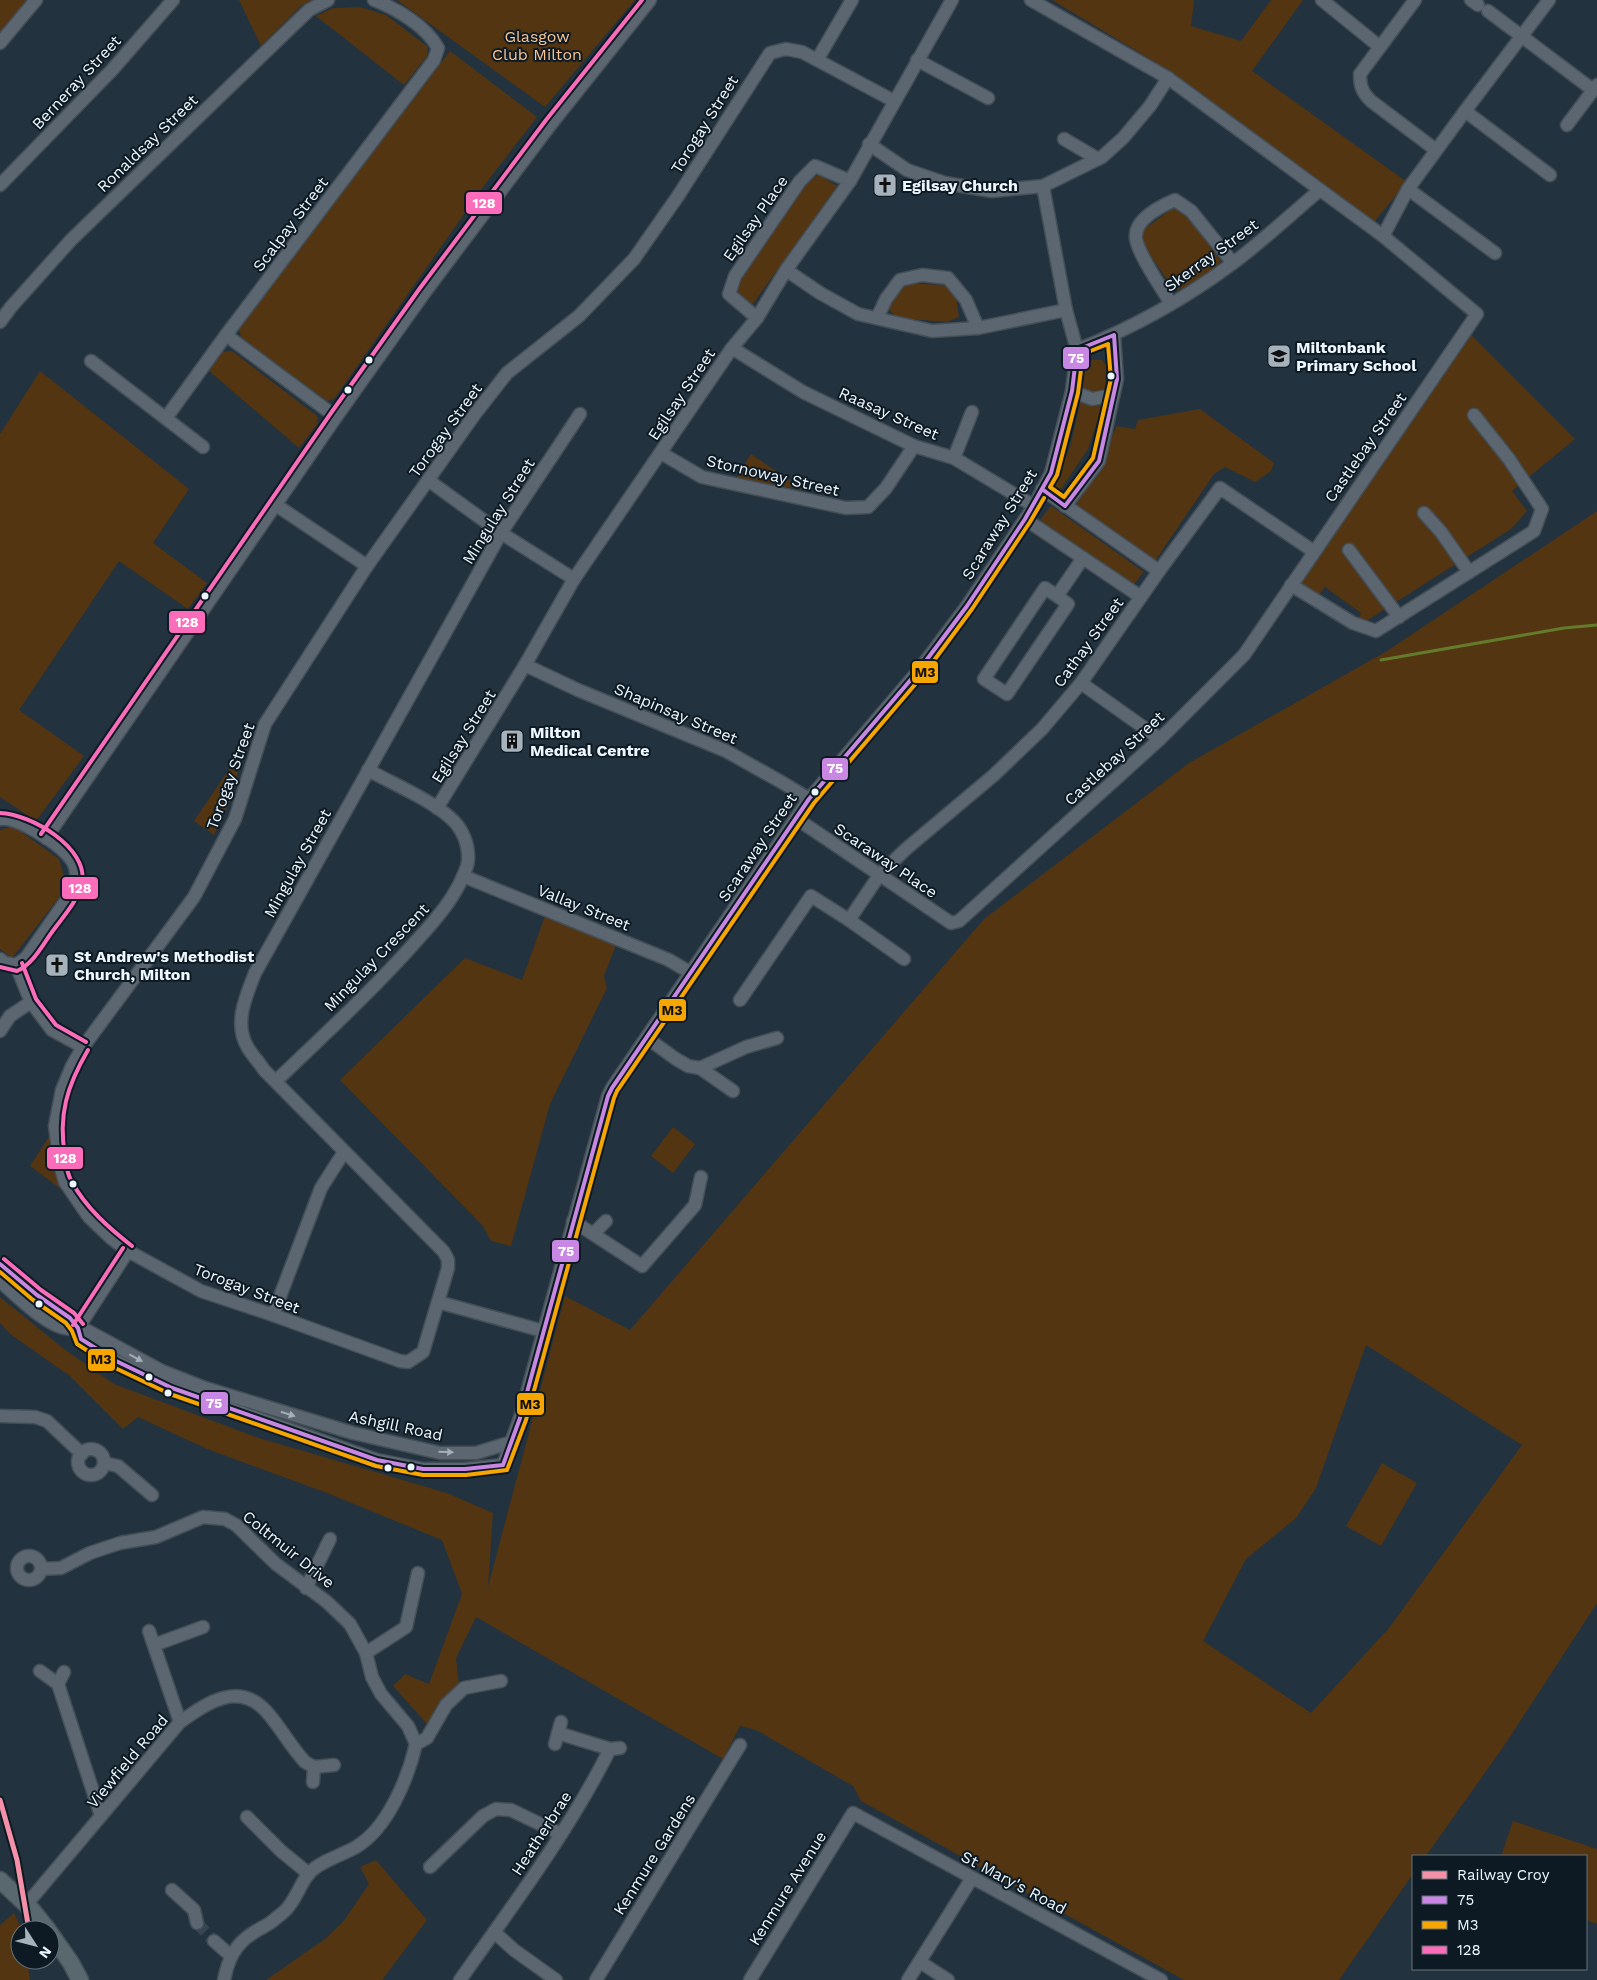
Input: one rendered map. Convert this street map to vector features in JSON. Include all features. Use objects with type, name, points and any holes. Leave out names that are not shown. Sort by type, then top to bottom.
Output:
[{"type":"main road","points":[[6,1886],[29,1905],[41,1920]]},
{"type":"main road","points":[[60,1947],[80,1980]]},
{"type":"street","points":[[0,42],[36,0]]},
{"type":"street","name":"Berneray Street","points":[[0,185],[112,70],[173,0]]},
{"type":"street","name":"Ronaldsay Street","points":[[0,322],[11,307],[71,240],[309,10],[328,0]]},
{"type":"street","name":"Scalpay Street","points":[[166,418],[226,335],[434,60],[438,48],[432,36],[392,7],[374,0]]},
{"type":"street","points":[[46,838],[336,417],[425,292],[552,124],[650,0]]},
{"type":"street","points":[[817,60],[852,0]]},
{"type":"street","name":"Egilsay Street","points":[[437,808],[525,665],[574,579],[732,348],[757,318],[786,270],[850,181],[869,144],[952,0]]},
{"type":"street","name":"Castlebay Street","points":[[959,921],[1160,739],[1244,655],[1313,551],[1477,314],[1383,236],[1168,78],[1031,0]]},
{"type":"street","points":[[1322,0],[1380,47]]},
{"type":"street","points":[[1415,0],[1360,74],[1360,83],[1362,92],[1371,101],[1436,150]]},
{"type":"street","points":[[1383,236],[1408,189],[1549,0]]},
{"type":"street","points":[[1479,5],[1595,88],[1568,125]]},
{"type":"street","name":"Torogay Street","points":[[438,1302],[423,1352],[408,1362],[395,1360],[273,1315],[201,1291],[128,1250],[111,1238],[80,1206],[65,1182],[60,1165],[55,1126],[62,1090],[72,1066],[83,1047],[194,898],[235,819],[265,724],[367,566],[507,373],[579,316],[634,259],[678,196],[770,53],[786,49],[802,52],[894,101]]},
{"type":"street","points":[[917,60],[988,98]]},
{"type":"street","points":[[869,144],[907,170],[945,183],[992,192],[1043,186],[1098,159],[1123,138],[1150,106],[1168,78]]},
{"type":"street","points":[[1465,111],[1550,176]]},
{"type":"street","points":[[1064,139],[1098,159]]},
{"type":"street","name":"Egilsay Place","points":[[757,318],[729,294],[735,276],[800,182],[815,166],[850,181]]},
{"type":"street","name":"Scaraway Street","points":[[512,1442],[608,1096],[809,799],[919,670],[967,606],[1034,506],[1050,473],[1072,391],[1076,350],[1066,310],[1043,186]]},
{"type":"street","points":[[1408,189],[1495,253]]},
{"type":"street","name":"Skerray Street","points":[[1076,350],[1114,335],[1171,304],[1233,263],[1320,190]]},
{"type":"street","points":[[1171,304],[1143,257],[1136,238],[1140,224],[1159,206],[1175,200],[1191,211],[1233,263]]},
{"type":"street","points":[[786,270],[820,293],[858,314],[932,331],[978,328],[1066,310]]},
{"type":"street","points":[[877,318],[886,299],[900,280],[922,276],[948,278],[966,300],[978,328]]},
{"type":"street","points":[[226,335],[336,417]]},
{"type":"street","points":[[1065,506],[1099,461],[1117,369],[1114,335]]},
{"type":"street","name":"Raasay Street","points":[[732,348],[803,392],[914,446],[954,458],[1034,506]]},
{"type":"street","points":[[91,361],[203,447]]},
{"type":"street","points":[[1072,391],[1092,399],[1113,395]]},
{"type":"street","points":[[954,458],[972,412]]},
{"type":"street","name":"Mingulay Street","points":[[438,1302],[448,1268],[448,1260],[444,1252],[276,1082],[247,1047],[241,1027],[244,1001],[255,973],[501,533],[580,414]]},
{"type":"street","points":[[1291,585],[1353,623],[1376,631],[1534,531],[1542,509],[1509,459],[1474,415]]},
{"type":"street","name":"Stornoway Street","points":[[660,453],[702,477],[846,508],[868,506],[886,488],[914,446]]},
{"type":"street","points":[[428,480],[501,533],[574,579]]},
{"type":"street","name":"Cathay Street","points":[[849,920],[880,874],[906,849],[994,775],[1042,729],[1081,683],[1220,488],[1313,551]]},
{"type":"street","points":[[1042,489],[1159,571]]},
{"type":"street","points":[[276,505],[367,566]]},
{"type":"street","points":[[1424,513],[1441,532],[1469,572]]},
{"type":"street","points":[[1025,519],[1141,597]]},
{"type":"street","points":[[1349,550],[1399,617]]},
{"type":"street","points":[[1057,596],[1083,558]]},
{"type":"street","points":[[1045,588],[1057,596],[1068,604],[1007,694],[984,679],[1045,588]]},
{"type":"street","name":"Shapinsay Street","points":[[525,665],[578,690],[726,751],[783,782],[809,799]]},
{"type":"street","points":[[1081,683],[1160,739]]},
{"type":"street","name":"Mingulay Crescent","points":[[276,1082],[392,970],[446,907],[467,865],[468,850],[460,829],[437,808],[368,770]]},
{"type":"street","points":[[0,819],[6,818],[18,821],[46,838],[73,862],[76,883],[72,892],[26,958],[16,965],[5,963],[0,959]]},
{"type":"street","name":"Scaraway Place","points":[[797,819],[951,923],[959,921]]},
{"type":"street","name":"Vallay Street","points":[[463,876],[669,960],[691,973]]},
{"type":"street","points":[[740,1000],[811,896],[904,959]]},
{"type":"street","points":[[16,965],[31,1002],[52,1030],[83,1047]]},
{"type":"street","points":[[0,1031],[10,1016],[31,1002]]},
{"type":"street","points":[[647,1038],[676,1059],[688,1066],[700,1068],[733,1091]]},
{"type":"street","points":[[700,1068],[746,1047],[777,1038]]},
{"type":"street","points":[[273,1315],[321,1188],[344,1152]]},
{"type":"street","points":[[573,1221],[642,1266],[695,1205],[701,1177]]},
{"type":"street","points":[[593,1234],[606,1221]]},
{"type":"street","points":[[78,1328],[128,1250]]},
{"type":"street","name":"Ashgill Road","points":[[0,1264],[70,1318],[78,1328],[82,1339],[101,1352],[172,1388],[377,1460],[423,1468],[466,1469],[503,1465],[512,1442]]},
{"type":"street","name":"Ashgill Road","points":[[0,1281],[44,1318],[64,1328],[78,1328],[88,1331],[162,1371],[205,1388],[353,1434],[440,1453],[476,1453],[512,1442]]},
{"type":"street","points":[[438,1302],[543,1331]]},
{"type":"street","points":[[0,1416],[35,1417],[47,1421],[82,1454]]},
{"type":"street","points":[[88,1450],[96,1450],[102,1455],[103,1467],[97,1473],[85,1473],[80,1466],[82,1454],[88,1450]]},
{"type":"street","points":[[104,1463],[118,1466],[152,1495]]},
{"type":"street","name":"Coltmuir Drive","points":[[41,1569],[61,1568],[90,1553],[120,1543],[156,1537],[203,1517],[225,1519],[236,1525],[276,1564],[327,1602],[350,1624],[366,1653],[372,1677],[381,1694],[408,1726],[416,1744]]},
{"type":"street","points":[[306,1588],[330,1539]]},
{"type":"street","points":[[366,1653],[406,1627],[418,1573]]},
{"type":"street","points":[[154,1644],[203,1627]]},
{"type":"street","points":[[149,1631],[180,1722]]},
{"type":"street","points":[[40,1671],[58,1684],[101,1816]]},
{"type":"street","points":[[58,1684],[64,1672]]},
{"type":"street","points":[[224,1980],[231,1956],[236,1947],[252,1933],[271,1923],[289,1907],[309,1874],[319,1865],[340,1856],[364,1842],[381,1822],[397,1797],[411,1769],[416,1744],[426,1738],[446,1705],[464,1688],[501,1681]]},
{"type":"street","name":"Viewfield Road","points":[[29,1905],[180,1722],[202,1707],[219,1699],[232,1696],[247,1698],[264,1709],[301,1758],[314,1767]]},
{"type":"street","name":"Heatherbrae","points":[[460,1980],[562,1834],[615,1748],[558,1733]]},
{"type":"street","name":"Kenmure Gardens","points":[[596,1980],[740,1744]]},
{"type":"street","points":[[313,1782],[314,1767],[334,1765]]},
{"type":"street","points":[[435,1865],[483,1816],[496,1809],[511,1810],[562,1834]]},
{"type":"street","name":"St Mary's Road","points":[[853,1813],[1161,1980]]},
{"type":"street","name":"Kenmure Avenue","points":[[750,1980],[853,1813]]},
{"type":"street","points":[[247,1817],[281,1851],[309,1874]]},
{"type":"street","points":[[908,1980],[972,1878]]},
{"type":"street","points":[[172,1890],[194,1910],[197,1923]]},
{"type":"street","points":[[494,1932],[514,1950],[556,1980]]},
{"type":"street","points":[[214,1940],[231,1956]]},
{"type":"street","points":[[920,1962],[948,1980]]},
{"type":"green space","points":[[0,0],[30,0],[0,35]]},
{"type":"green space","points":[[239,0],[312,0],[302,5],[261,46]]},
{"type":"green space","name":"Glasgow Club Milton","points":[[397,0],[635,0],[545,107]]},
{"type":"green space","points":[[1052,0],[1194,0],[1191,26],[1241,41],[1271,0],[1303,0],[1252,71],[1407,182],[1369,228],[1174,88],[1178,76]]},
{"type":"green space","points":[[360,7],[386,15],[428,47],[427,56],[404,85],[316,16],[333,8]]},
{"type":"green space","points":[[450,51],[537,117],[486,183],[334,399],[327,401],[241,337],[239,329]]},
{"type":"green space","points":[[819,175],[837,186],[753,304],[737,294],[735,284],[811,178]]},
{"type":"green space","points":[[1174,207],[1188,215],[1221,261],[1203,279],[1175,291],[1145,248],[1142,231]]},
{"type":"green space","points":[[903,283],[944,285],[956,297],[959,317],[947,322],[898,318],[888,309],[891,299]]},
{"type":"green space","points":[[1469,333],[1575,439],[1512,491],[1527,511],[1511,529],[1363,623],[1359,618],[1361,613],[1325,587],[1319,595],[1301,584]]},
{"type":"green space","points":[[232,351],[317,416],[318,423],[299,448],[208,370],[221,352]]},
{"type":"green space","points":[[1092,360],[1102,360],[1107,366],[1105,388],[1097,393],[1088,395],[1082,386],[1084,369]]},
{"type":"green space","points":[[40,371],[189,489],[153,543],[207,583],[188,609],[119,561],[19,710],[84,756],[36,821],[0,797],[0,434]]},
{"type":"green space","points":[[1081,399],[1091,406],[1104,401],[1088,449],[1059,492],[1055,485],[1071,444]]},
{"type":"green space","points":[[1200,409],[1274,463],[1271,471],[1255,482],[1225,467],[1214,474],[1155,561],[1076,504],[1117,426],[1135,429],[1138,420]]},
{"type":"green space","points":[[751,454],[804,490],[736,478]]},
{"type":"green space","points":[[1051,506],[1144,572],[1133,585],[1040,520]]},
{"type":"green space","points":[[1597,511],[1597,1603],[1506,1743],[1427,1855],[1412,1855],[1412,1875],[1339,1980],[1184,1980],[861,1801],[853,1786],[756,1730],[740,1726],[723,1759],[476,1617],[456,1658],[459,1685],[427,1724],[393,1686],[405,1674],[429,1684],[462,1594],[442,1540],[327,1493],[207,1449],[138,1417],[123,1429],[70,1376],[10,1334],[0,1323],[0,1297],[64,1349],[114,1384],[259,1438],[447,1493],[493,1513],[488,1587],[565,1296],[630,1330],[984,919],[1189,763],[1387,651]],"holes":[[[1366,1345],[1522,1445],[1389,1628],[1311,1713],[1203,1641],[1246,1559],[1296,1518],[1316,1488]]]},
{"type":"green space","points":[[245,746],[230,801],[214,835],[194,821]]},
{"type":"green space","points":[[13,826],[59,859],[67,887],[12,958],[0,949],[0,830]]},
{"type":"green space","points":[[546,913],[617,942],[604,976],[607,988],[550,1104],[511,1246],[491,1241],[483,1226],[340,1080],[465,958],[522,980]]},
{"type":"green space","points":[[673,1127],[695,1144],[673,1173],[651,1156]]},
{"type":"green space","points":[[49,1137],[51,1163],[61,1189],[30,1166]]},
{"type":"green space","points":[[1382,1463],[1417,1483],[1381,1546],[1346,1526]]},
{"type":"green space","points":[[1513,1821],[1597,1849],[1597,1924],[1587,1920],[1587,1855],[1501,1855]]},
{"type":"green space","points":[[376,1860],[427,1920],[382,1980],[266,1980],[325,1939],[343,1922],[369,1884],[360,1867]]},
{"type":"green space","points":[[14,1913],[17,1920],[10,1920],[10,1970],[28,1970],[30,1980],[0,1980],[0,1925]]},
{"type":"waterway","points":[[1381,660],[1564,628],[1597,625]]},
{"type":"tunnel","points":[[197,1923],[214,1941]]},
{"type":"rail line","name":"Croy","points":[[0,1800],[17,1860],[27,1920]]},
{"type":"transit line","name":"128","points":[[41,834],[331,413],[420,288],[546,120],[642,0]]},
{"type":"transit line","name":"75","points":[[0,1264],[37,1295],[70,1318],[78,1328],[81,1339],[116,1361],[172,1388],[377,1460],[423,1469],[465,1469],[503,1465],[520,1418],[608,1096],[612,1088],[809,799],[919,670],[967,606],[1025,519],[1051,473],[1072,391],[1077,350],[1114,335],[1117,379],[1099,461],[1065,506],[1042,489]]},
{"type":"transit line","name":"M3","points":[[1108,344],[1111,379],[1093,458],[1064,497],[1050,487],[1057,475],[1078,393],[1083,354],[1108,344]]},
{"type":"transit line","name":"M3","points":[[0,1272],[33,1300],[66,1323],[72,1331],[77,1344],[113,1367],[170,1394],[376,1466],[423,1475],[466,1475],[507,1470],[526,1420],[617,1091],[814,803],[924,674],[972,609],[1044,498]]},
{"type":"transit line","name":"128","points":[[0,813],[27,819],[55,835],[76,857],[82,870],[82,883],[80,890],[65,915],[28,964],[17,971],[0,967]]},
{"type":"transit line","name":"128","points":[[22,963],[36,999],[56,1025],[86,1042]]},
{"type":"transit line","name":"128","points":[[88,1050],[75,1076],[66,1101],[63,1141],[67,1169],[70,1179],[91,1209],[132,1246]]},
{"type":"transit line","name":"128","points":[[73,1325],[123,1248]]},
{"type":"transit line","name":"128","points":[[4,1259],[41,1290],[74,1313],[83,1324]]},
{"type":"place","name":"Egilsay Church","points":[[885,185]]},
{"type":"place","name":"Miltonbank Primary School","points":[[1279,356]]},
{"type":"place","name":"Milton Medical Centre","points":[[512,741]]},
{"type":"place","name":"St Andrew's Methodist Church, Milton","points":[[57,965]]}]
